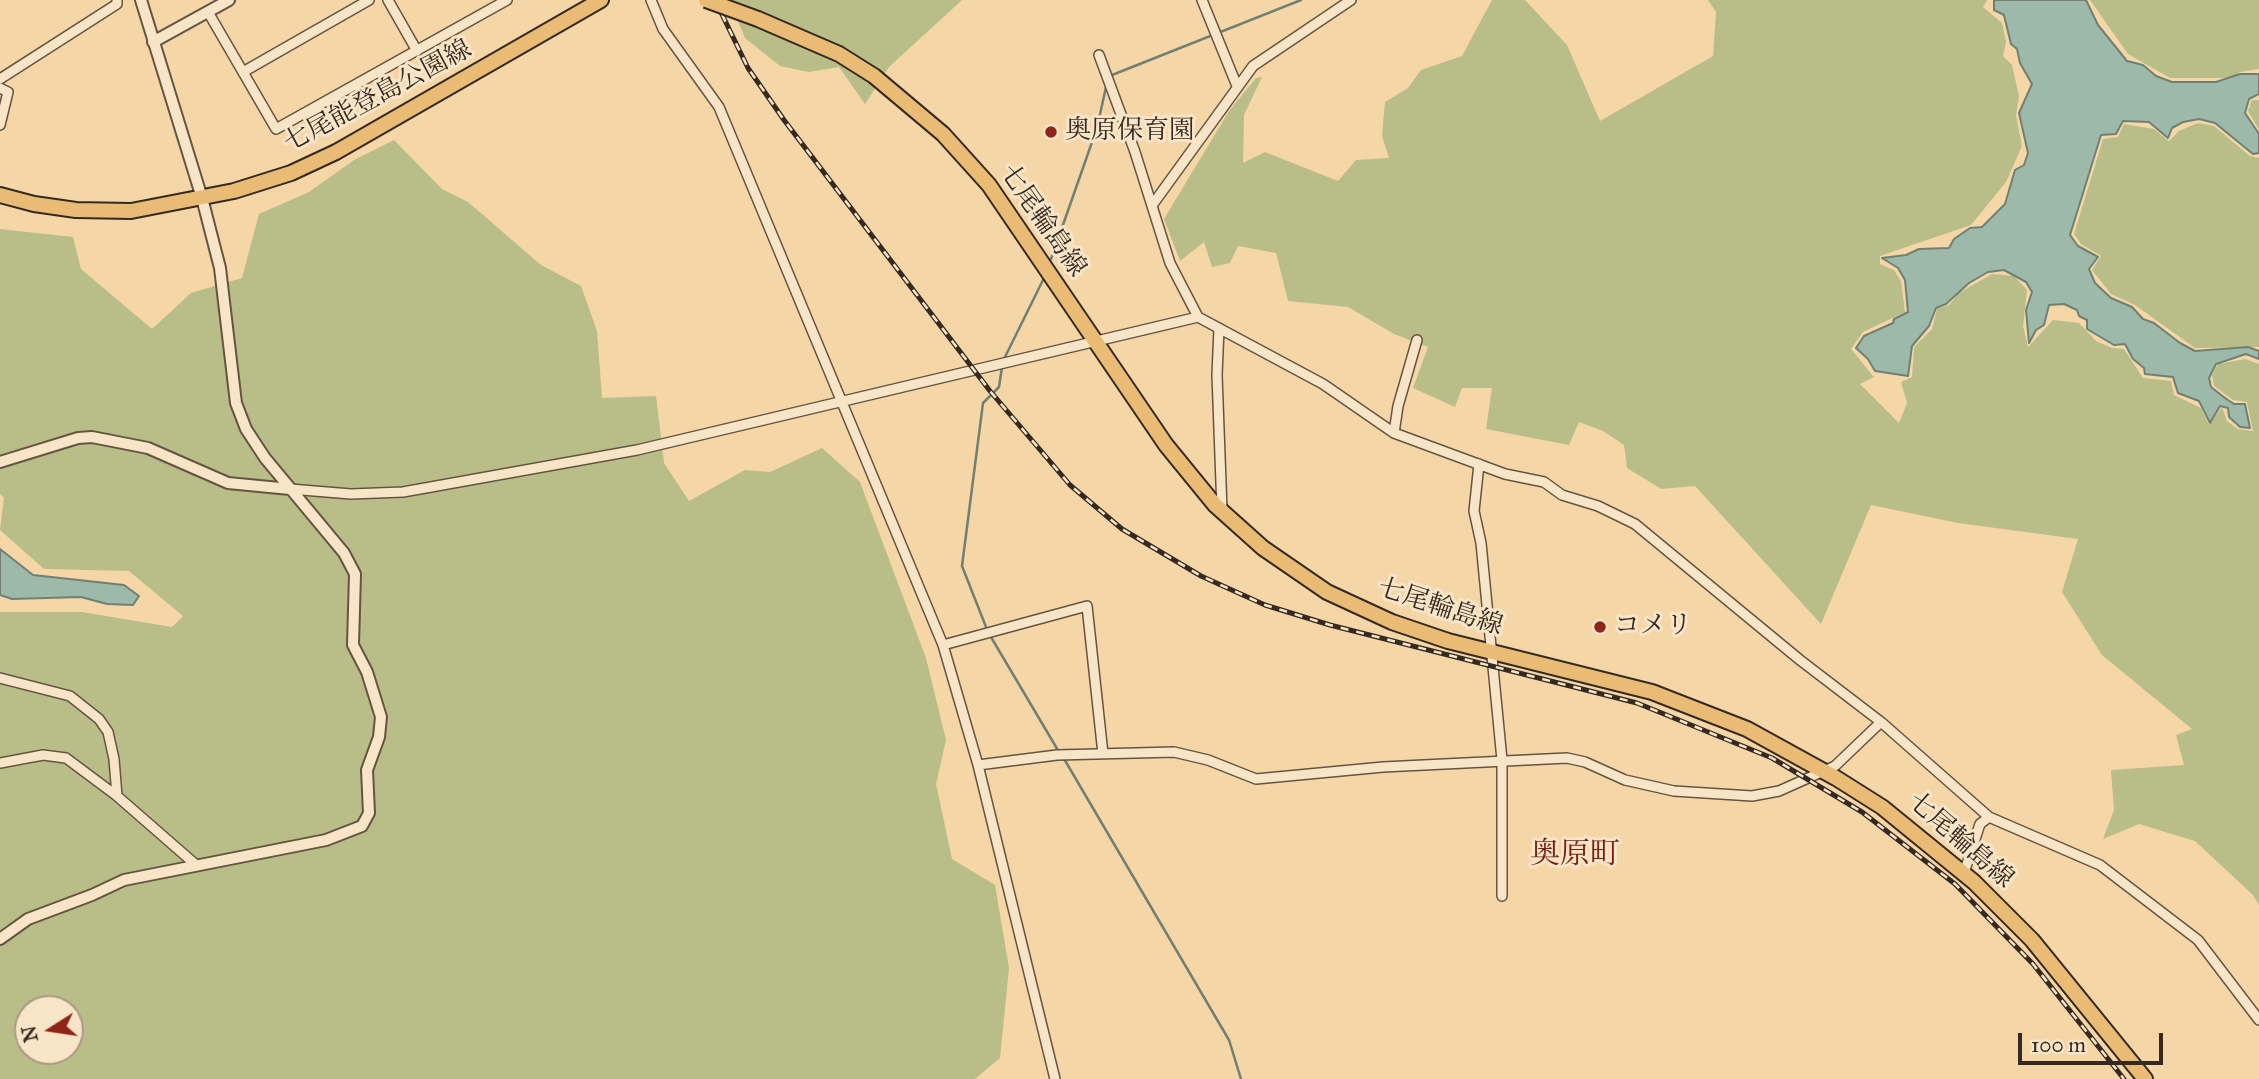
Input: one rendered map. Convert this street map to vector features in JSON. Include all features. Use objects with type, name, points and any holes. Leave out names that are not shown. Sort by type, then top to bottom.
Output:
[{"type":"main road","name":"七尾能登島公園線","points":[[0,195],[34,204],[117,210],[202,198],[291,173],[335,152],[601,0]]},
{"type":"main road","name":"七尾輪島線","points":[[706,0],[839,54],[874,76],[943,134],[989,185],[1166,445],[1222,510],[1263,548],[1327,592],[1418,632],[1626,684],[1747,729],[1822,770],[1882,807],[1964,873],[2032,940],[2145,1079]]},
{"type":"street","points":[[0,79],[117,4],[117,0]]},
{"type":"street","points":[[0,939],[28,919],[124,880],[326,840],[362,825],[369,813],[367,770],[379,737],[381,717],[367,672],[353,645],[355,574],[344,553],[290,489],[246,429],[236,403],[219,268],[202,198],[141,0]]},
{"type":"street","points":[[153,42],[229,0]]},
{"type":"street","points":[[243,72],[369,0]]},
{"type":"street","points":[[388,0],[417,51]]},
{"type":"street","points":[[208,12],[276,129],[507,0]]},
{"type":"street","points":[[651,0],[658,21],[719,107],[943,645],[978,765],[1055,1079]]},
{"type":"street","points":[[1202,0],[1237,86]]},
{"type":"street","points":[[1153,204],[1253,66],[1351,0]]},
{"type":"street","points":[[1100,55],[1153,204],[1170,263],[1198,317],[1323,384],[1394,433],[1479,464],[1544,482],[1562,495],[1598,506],[1635,524],[1800,660],[1881,722],[1989,817],[2100,865],[2198,940],[2259,1020]]},
{"type":"street","points":[[0,88],[8,92],[0,125]]},
{"type":"street","points":[[0,462],[78,438],[92,437],[148,449],[228,483],[351,494],[403,492],[637,450],[844,402],[1003,361],[1198,317]]},
{"type":"street","points":[[1219,328],[1217,375],[1222,510]]},
{"type":"street","points":[[1394,433],[1398,406],[1417,341]]},
{"type":"street","points":[[1479,464],[1474,511],[1481,543],[1502,760],[1502,896]]},
{"type":"street","points":[[943,645],[1087,606],[1103,754]]},
{"type":"street","points":[[0,678],[70,696],[99,719],[108,732],[114,759],[117,796]]},
{"type":"street","points":[[978,765],[1058,755],[1174,752],[1208,760],[1256,779],[1502,760],[1567,758],[1585,762],[1625,780],[1720,796],[1752,796],[1779,791],[1835,766],[1881,722]]},
{"type":"street","points":[[0,763],[43,755],[66,758],[117,796],[195,864]]},
{"type":"street","points":[[1964,873],[1980,824],[1989,817]]},
{"type":"green space","points":[[729,0],[962,0],[889,67],[865,104],[839,67],[809,72],[780,66],[745,38]]},
{"type":"green space","points":[[1492,0],[1525,0],[1567,45],[1600,121],[1713,56],[1716,12],[1708,0],[1987,0],[1983,7],[2002,23],[2006,42],[2003,56],[2012,65],[2019,96],[2016,115],[2022,146],[2006,182],[1971,225],[1880,256],[1880,264],[1894,270],[1901,281],[1905,312],[1863,332],[1851,349],[1874,377],[1860,384],[1899,423],[1907,403],[1901,382],[1912,377],[1914,347],[1932,329],[1937,309],[1949,305],[1959,293],[1992,274],[2014,276],[2027,290],[2023,326],[2028,347],[2053,320],[2079,323],[2096,341],[2112,348],[2124,349],[2143,378],[2171,381],[2174,395],[2201,408],[2209,425],[2222,407],[2227,421],[2238,429],[2253,431],[2247,402],[2233,400],[2214,386],[2212,375],[2218,364],[2245,359],[2259,364],[2259,905],[2253,895],[2195,841],[2139,824],[2103,839],[2114,810],[2111,770],[2184,765],[2176,735],[2192,729],[2102,655],[2062,592],[2078,539],[1958,523],[1871,505],[1821,624],[1695,486],[1661,489],[1627,468],[1624,445],[1603,431],[1579,422],[1569,445],[1486,429],[1492,388],[1462,388],[1455,407],[1413,388],[1428,347],[1394,334],[1348,307],[1288,301],[1276,253],[1238,246],[1230,263],[1212,267],[1204,242],[1180,261],[1164,219],[1229,111],[1256,78],[1262,77],[1244,115],[1243,163],[1265,152],[1338,181],[1356,160],[1389,158],[1382,136],[1385,102],[1408,88],[1421,70],[1462,56]]},
{"type":"green space","points":[[2090,0],[2259,0],[2259,69],[2240,72],[2231,78],[2170,78],[2128,54]]},
{"type":"green space","points":[[2252,100],[2259,100],[2259,130],[2248,111]]},
{"type":"green space","points":[[2198,123],[2214,126],[2250,156],[2259,158],[2259,347],[2195,348],[2135,305],[2111,294],[2092,270],[2101,256],[2081,244],[2074,234],[2103,139],[2118,137],[2124,124],[2154,129],[2169,141],[2179,131]]},
{"type":"green space","points":[[394,140],[442,189],[468,202],[541,265],[581,286],[597,331],[602,398],[656,396],[664,463],[689,501],[745,470],[770,472],[822,448],[860,482],[926,658],[946,740],[936,784],[952,859],[995,885],[1009,968],[1000,1058],[975,1079],[0,1079],[0,612],[82,612],[172,627],[183,616],[129,571],[44,569],[0,530],[4,498],[0,494],[0,229],[73,237],[81,269],[152,329],[191,293],[242,278],[259,214],[309,192],[354,160]]},
{"type":"shaded area","points":[[1994,0],[2086,0],[2098,25],[2127,61],[2143,65],[2156,76],[2172,82],[2216,82],[2240,74],[2259,74],[2259,94],[2249,99],[2245,113],[2259,134],[2259,153],[2253,154],[2215,123],[2199,119],[2183,122],[2172,128],[2168,138],[2149,122],[2123,121],[2116,134],[2101,135],[2070,235],[2078,246],[2098,257],[2089,269],[2095,283],[2111,298],[2132,307],[2143,319],[2154,323],[2180,343],[2195,351],[2248,347],[2259,351],[2259,359],[2246,354],[2216,364],[2209,378],[2211,387],[2225,398],[2234,404],[2245,404],[2250,428],[2240,427],[2229,417],[2228,408],[2220,406],[2210,423],[2199,401],[2178,393],[2173,377],[2145,374],[2144,368],[2133,359],[2125,344],[2114,345],[2087,329],[2087,320],[2079,316],[2077,310],[2064,304],[2049,305],[2044,325],[2036,330],[2029,343],[2026,310],[2032,292],[2026,282],[2004,270],[1988,272],[1969,283],[1946,304],[1936,308],[1929,326],[1912,346],[1908,376],[1875,371],[1868,359],[1856,348],[1864,336],[1893,323],[1894,319],[1908,312],[1905,280],[1898,268],[1882,258],[1906,255],[1919,249],[1949,248],[1954,239],[1970,228],[1982,227],[2005,204],[2015,170],[2024,165],[2028,153],[2019,113],[2032,84],[2020,63],[2017,49],[2011,44],[2004,15],[1994,10]]},
{"type":"shaded area","points":[[0,549],[33,575],[124,585],[139,596],[133,605],[107,604],[81,597],[12,599],[0,595]]},
{"type":"waterway","points":[[1112,75],[1301,0]]},
{"type":"waterway","points":[[1051,259],[1097,128],[1106,87]]},
{"type":"waterway","points":[[1003,361],[1045,276]]},
{"type":"waterway","points":[[1002,367],[999,387],[983,403],[962,566],[988,632],[1059,752]]},
{"type":"waterway","points":[[1063,757],[1229,1040],[1241,1079]]},
{"type":"railway","points":[[715,0],[748,68],[784,120],[990,391],[1070,485],[1122,529],[1201,576],[1265,605],[1330,625],[1637,703],[1772,758],[1862,812],[1955,884],[2033,964],[2124,1079]]},
{"type":"place","name":"奥原保育園","points":[[1051,132]]},
{"type":"place","name":"コメリ","points":[[1600,627]]},
{"type":"district","name":"奥原町","points":[[1575,856]]}]
